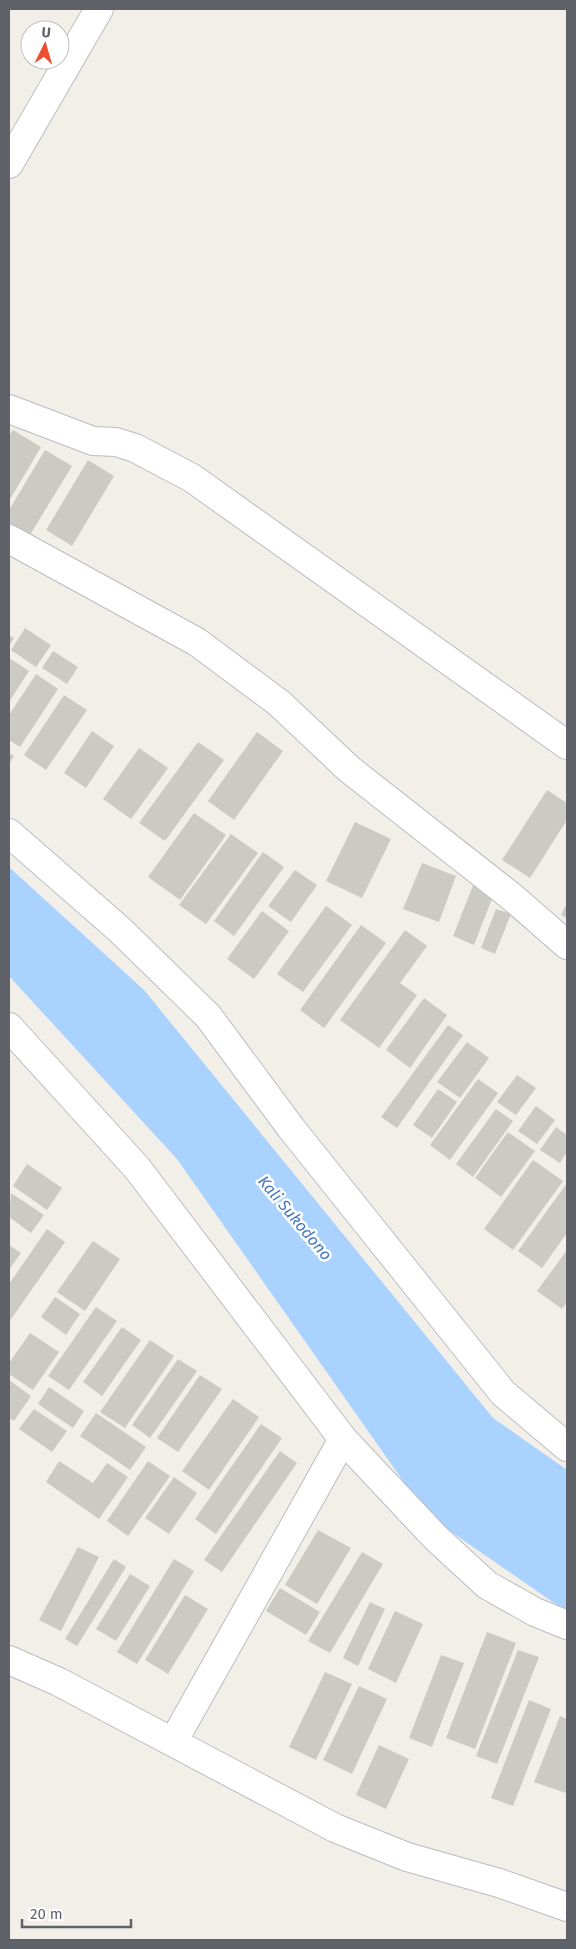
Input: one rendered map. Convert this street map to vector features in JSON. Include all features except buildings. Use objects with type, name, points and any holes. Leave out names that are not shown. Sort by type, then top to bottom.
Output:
[{"type":"street","points":[[9,164],[99,9]]},
{"type":"street","points":[[9,409],[93,441],[116,442],[135,448],[192,478],[567,745]]},
{"type":"street","points":[[9,539],[197,642],[278,703],[349,769],[512,897],[567,945]]},
{"type":"street","points":[[9,834],[120,930],[208,1016],[291,1128],[503,1393],[567,1447]]},
{"type":"street","points":[[9,1027],[137,1168],[343,1439],[435,1537],[486,1585],[535,1612],[567,1625]]},
{"type":"street","points":[[173,1742],[343,1439]]},
{"type":"street","points":[[9,1660],[59,1682],[335,1828],[407,1857],[499,1883],[567,1907]]},
{"type":"water","name":"Kali Sukodono","points":[[9,867],[144,990],[493,1418],[567,1470],[567,1612],[427,1515],[177,1159],[9,976]]}]
